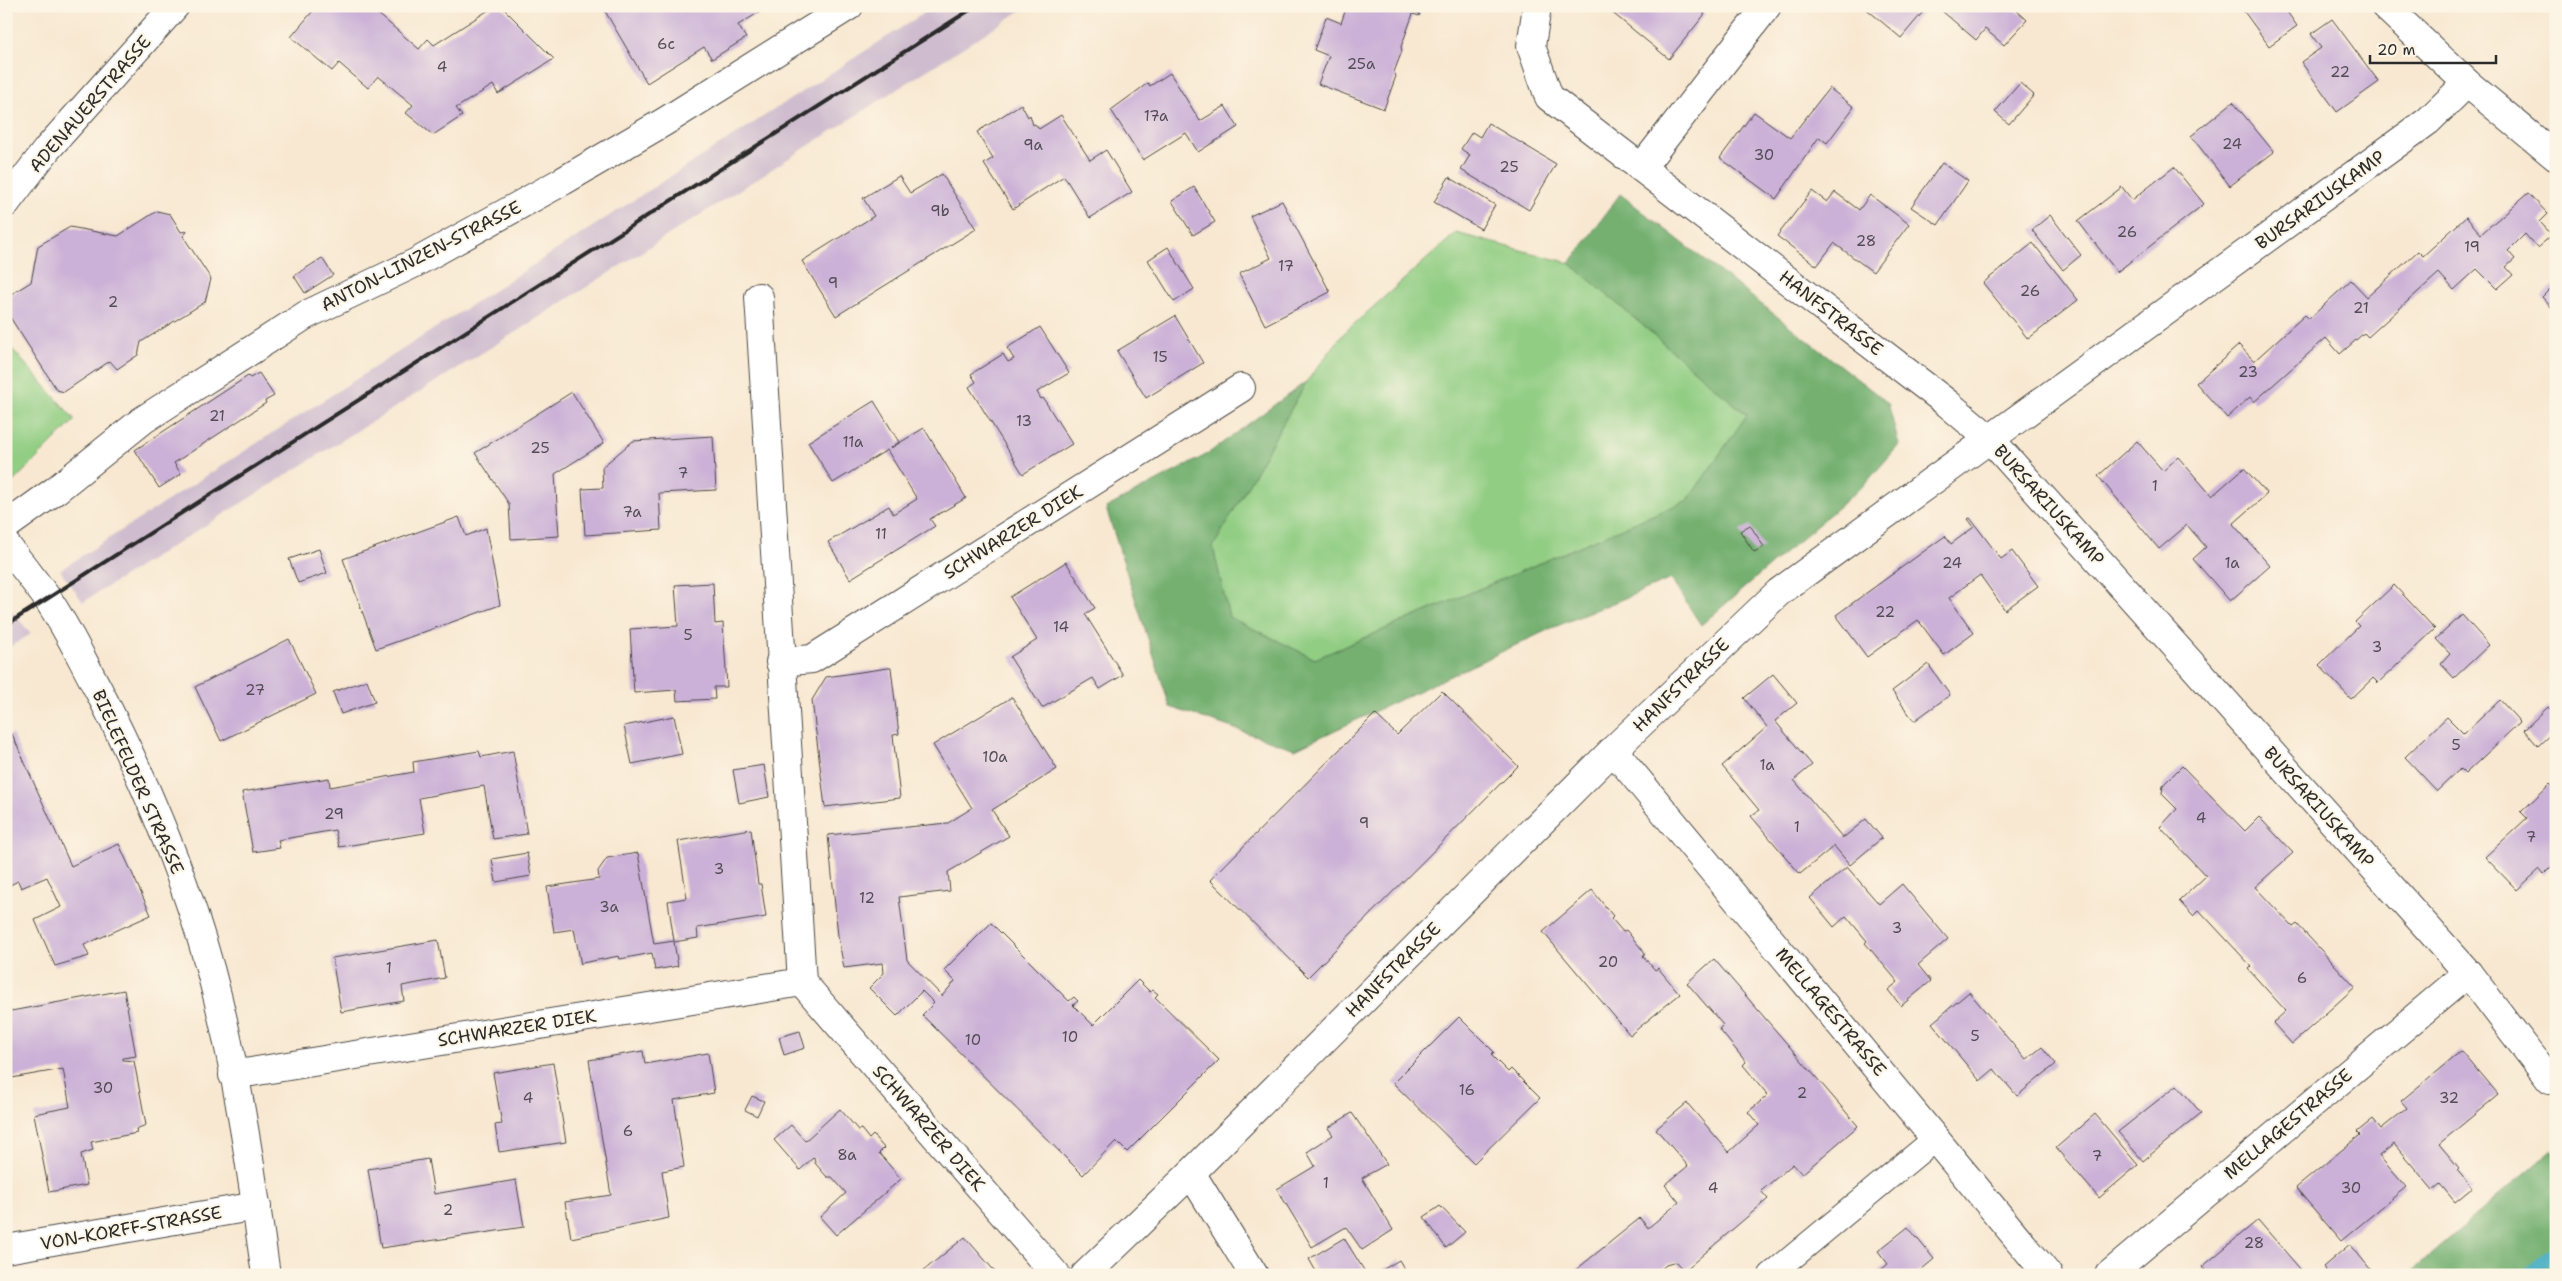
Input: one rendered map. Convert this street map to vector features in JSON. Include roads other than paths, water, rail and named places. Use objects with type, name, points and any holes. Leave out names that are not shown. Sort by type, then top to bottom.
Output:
[{"type":"street","name":"ADENAUERSTRASSE","points":[[6,203],[48,148],[175,6]]},
{"type":"street","name":"ANTON-LINZEN-STRASSE","points":[[6,526],[56,490],[144,420],[306,316],[415,263],[563,181],[664,122],[850,6]]},
{"type":"street","name":"HANFSTRASSE","points":[[1085,1275],[1191,1173],[1613,750],[1779,592],[1991,440],[1947,403],[1549,97],[1531,46],[1537,6]]},
{"type":"street","points":[[1642,167],[1767,6]]},
{"type":"street","points":[[2385,6],[2467,83],[2556,157]]},
{"type":"street","name":"BURSARIUSKAMP","points":[[2467,83],[2428,121],[1991,440],[2468,973],[2554,1084]]},
{"type":"street","points":[[759,297],[780,662],[802,982]]},
{"type":"street","name":"SCHWARZER DIEK","points":[[780,662],[812,659],[1242,388]]},
{"type":"street","name":"BIELEFELDER STRASSE","points":[[6,545],[48,598],[75,645],[122,736],[160,821],[198,926],[218,999],[233,1075],[257,1206],[266,1275]]},
{"type":"street","name":"MELLAGESTRASSE","points":[[1613,750],[2048,1275]]},
{"type":"street","name":"MELLAGESTRASSE","points":[[2109,1275],[2468,973]]},
{"type":"street","name":"SCHWARZER DIEK","points":[[233,1075],[802,982],[1056,1275]]},
{"type":"street","points":[[1191,1173],[1254,1275]]},
{"type":"street","name":"VON-KORFF-STRASSE","points":[[6,1249],[257,1206]]},
{"type":"lane","points":[[1770,1275],[1935,1139]]},
{"type":"waterway","points":[[2528,1275],[2556,1252]]},
{"type":"railway","points":[[6,625],[976,6]]}]
